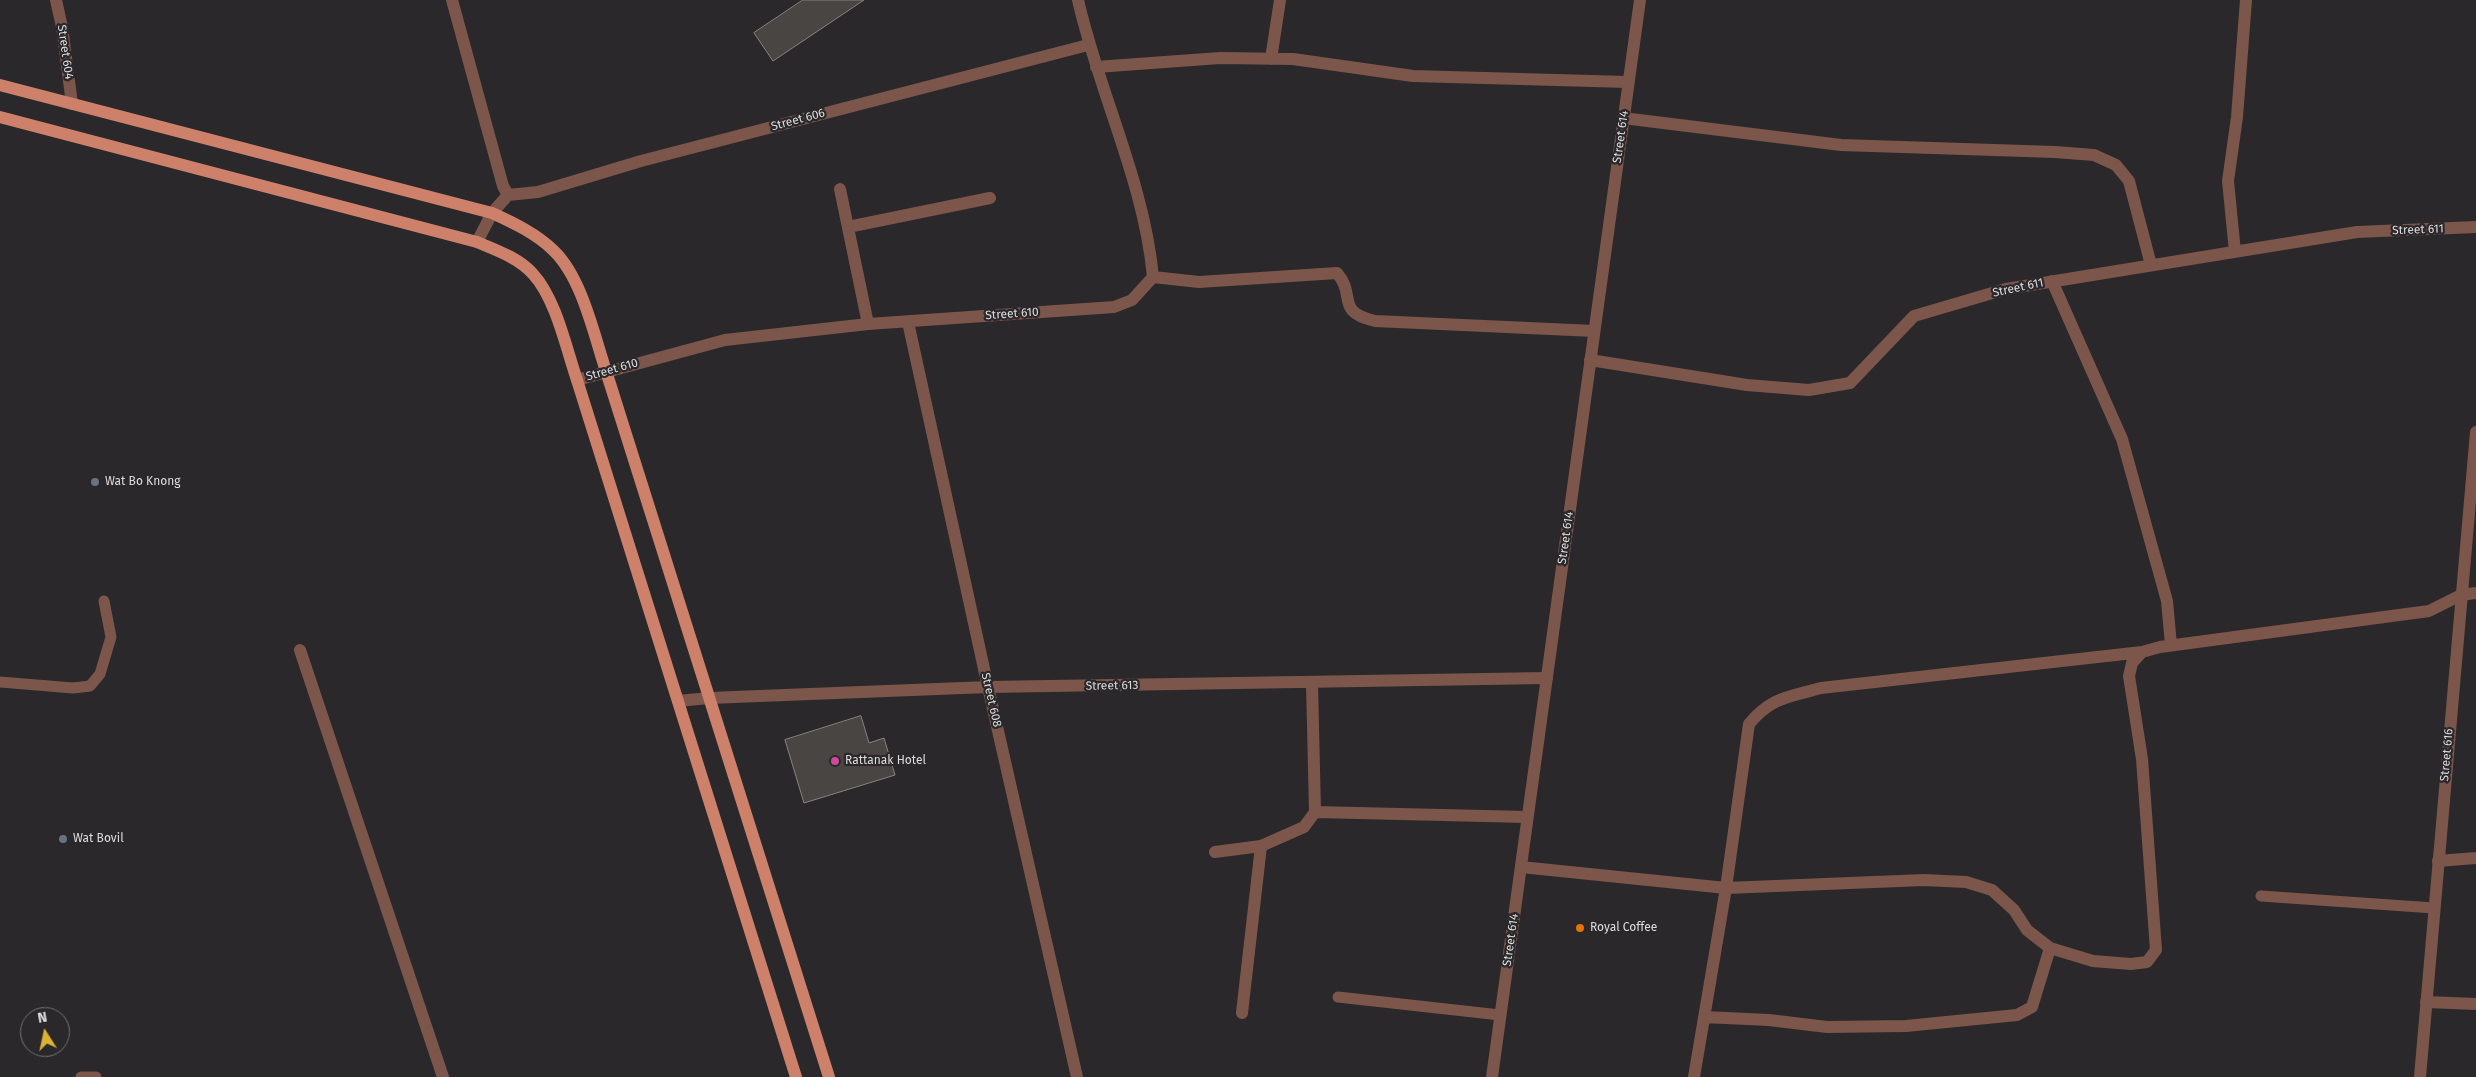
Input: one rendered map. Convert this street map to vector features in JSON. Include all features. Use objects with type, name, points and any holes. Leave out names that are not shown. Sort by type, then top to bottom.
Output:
[{"type":"main road","points":[[0,85],[492,214],[528,231],[555,252],[572,275],[606,370],[829,1077]]},
{"type":"main road","points":[[0,117],[477,242],[511,257],[533,273],[545,290],[577,380],[796,1077]]},
{"type":"street","name":"Street 604","points":[[56,0],[62,27],[72,104]]},
{"type":"street","points":[[452,0],[503,186],[508,195],[492,214],[477,242]]},
{"type":"street","points":[[1078,0],[1088,45],[1117,122],[1150,246],[1153,277],[1199,282],[1337,273],[1343,280],[1349,308],[1358,317],[1375,321],[1594,331]]},
{"type":"street","points":[[1271,58],[1280,0]]},
{"type":"street","name":"Street 614","points":[[1492,1077],[1640,0]]},
{"type":"street","points":[[2235,252],[2228,181],[2237,117],[2246,0]]},
{"type":"street","name":"Street 606","points":[[508,195],[538,192],[641,162],[1088,45]]},
{"type":"street","points":[[1096,67],[1220,58],[1271,58],[1293,59],[1413,76],[1628,82]]},
{"type":"street","points":[[1624,118],[1840,145],[2094,155],[2116,165],[2129,181],[2151,266]]},
{"type":"street","points":[[840,189],[868,324]]},
{"type":"street","points":[[848,227],[990,198]]},
{"type":"street","name":"Street 611","points":[[1590,360],[1747,385],[1809,390],[1850,382],[1914,316],[2006,289],[2357,232],[2476,227]]},
{"type":"street","name":"Street 610","points":[[577,380],[606,370],[726,340],[868,324],[1114,307],[1132,300],[1153,277]]},
{"type":"street","points":[[2052,281],[2122,439],[2167,602],[2171,645]]},
{"type":"street","name":"Street 608","points":[[908,322],[988,688],[1077,1077]]},
{"type":"street","name":"Street 616","points":[[2420,1077],[2476,432]]},
{"type":"street","points":[[1694,1077],[1726,888],[1750,724],[1762,709],[1782,698],[1821,688],[2142,652],[2171,645],[2429,611],[2461,595],[2476,593]]},
{"type":"street","points":[[300,650],[443,1077]]},
{"type":"street","points":[[1521,867],[1726,888],[1924,880],[1966,882],[1992,890],[2014,910],[2027,930],[2050,948],[2092,961],[2131,964],[2147,962],[2156,950],[2142,759],[2129,676],[2132,663],[2142,652]]},
{"type":"street","name":"Street 613","points":[[678,701],[710,698],[988,688],[1547,678]]},
{"type":"street","points":[[1215,852],[1261,846],[1304,827],[1315,812],[1312,683]]},
{"type":"street","points":[[1315,812],[1528,817]]},
{"type":"street","points":[[1242,1013],[1261,846]]},
{"type":"street","points":[[2438,861],[2476,858]]},
{"type":"street","points":[[1704,1018],[1769,1020],[1827,1027],[1896,1026],[1976,1021],[2017,1015],[2032,1007],[2050,948]]},
{"type":"street","points":[[2426,1002],[2476,1004]]},
{"type":"lane","points":[[0,682],[73,688],[90,686],[100,674],[111,637],[104,601]]},
{"type":"lane","points":[[2261,896],[2434,908]]},
{"type":"lane","points":[[1338,997],[1500,1015]]},
{"type":"lane","points":[[81,1077],[96,1077]]},
{"type":"building","points":[[803,0],[864,0],[773,61],[754,33]]},
{"type":"building","points":[[861,716],[869,743],[884,738],[895,775],[804,803],[785,740]]},
{"type":"place","name":"Wat Bo Knong","points":[[95,482]]},
{"type":"place","name":"Rattanak Hotel","points":[[835,761]]},
{"type":"place","name":"Wat Bovil","points":[[63,839]]},
{"type":"place","name":"Royal Coffee","points":[[1580,928]]}]
